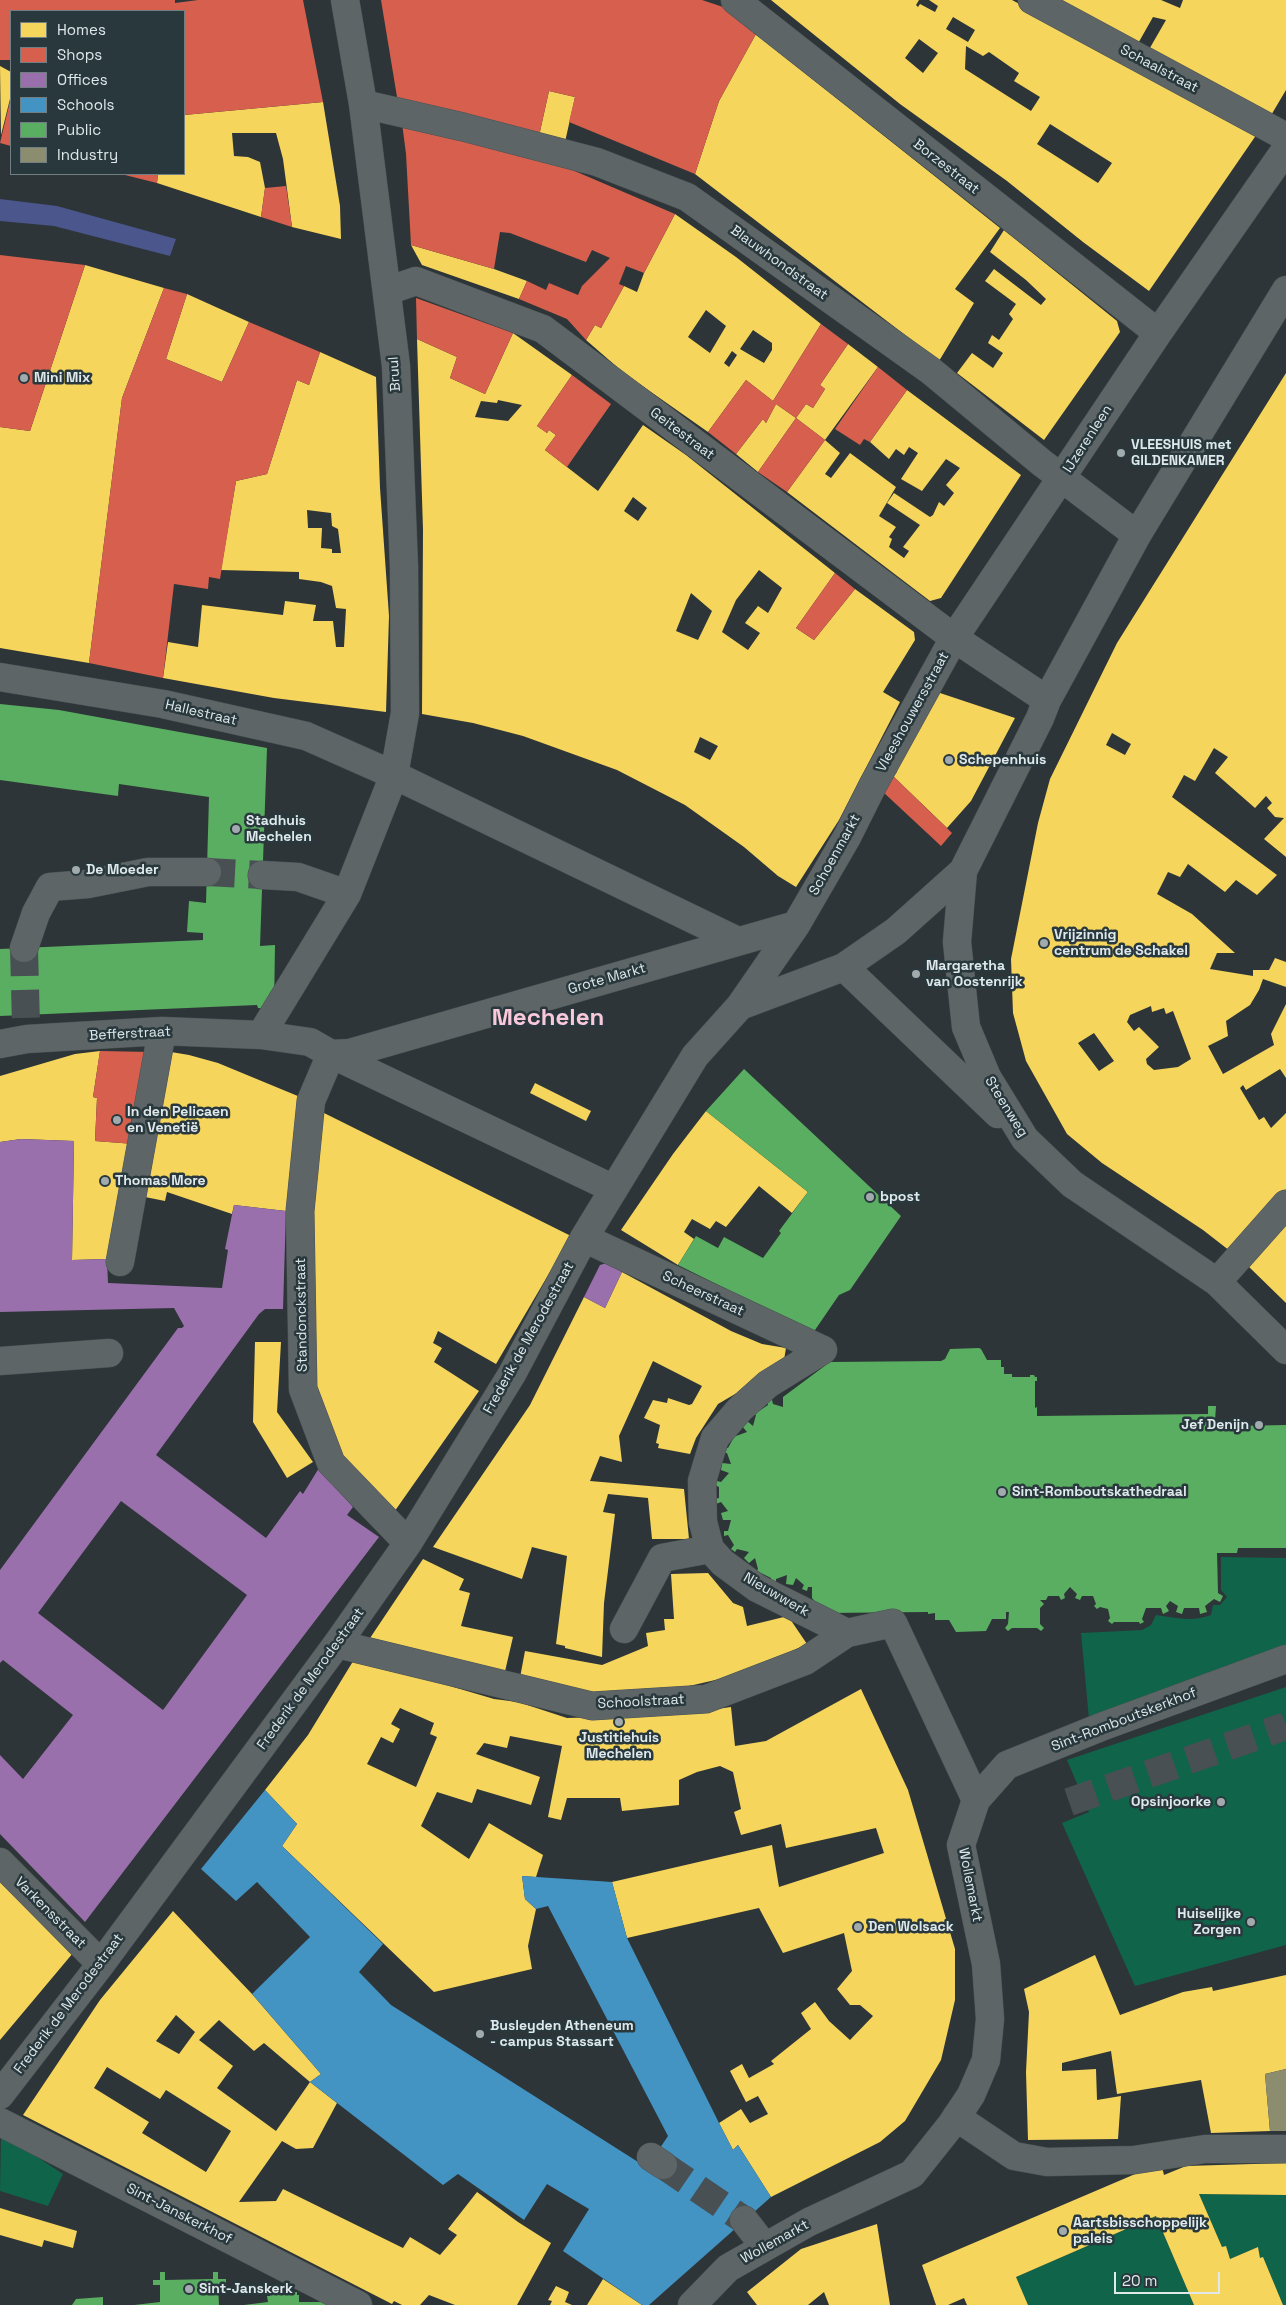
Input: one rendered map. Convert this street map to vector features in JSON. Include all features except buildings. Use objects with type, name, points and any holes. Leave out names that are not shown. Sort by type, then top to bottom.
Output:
[{"type":"street","name":"Bruul","points":[[345,0],[363,104],[396,366],[404,567],[405,714],[397,763]]},
{"type":"street","name":"Borzestraat","points":[[735,0],[1158,333]]},
{"type":"street","name":"Schaalstraat","points":[[1032,0],[1286,137]]},
{"type":"street","name":"Blauwhondstraat","points":[[363,104],[463,127],[597,162],[687,197],[931,371],[1062,478],[1137,535]]},
{"type":"street","name":"IJzerenleen","points":[[954,638],[1158,333],[1286,149]]},
{"type":"street","name":"Geitestraat","points":[[387,290],[416,281],[543,329],[954,638]]},
{"type":"street","points":[[954,638],[1044,709],[1137,535],[1286,290]]},
{"type":"street","name":"Vleeshouwersstraat","points":[[872,784],[954,638]]},
{"type":"street","name":"Hallestraat","points":[[0,677],[163,704],[306,736],[397,763]]},
{"type":"street","name":"Steenweg","points":[[1044,709],[963,871],[956,942],[966,1026],[987,1077],[1025,1139],[1072,1184],[1217,1282],[1286,1350]]},
{"type":"street","points":[[614,1189],[330,1054],[310,1042],[261,1035],[347,894],[397,763],[738,942]]},
{"type":"street","name":"Schoenmarkt","points":[[796,925],[847,837],[872,784]]},
{"type":"street","name":"Steenweg","points":[[844,967],[896,931],[963,871]]},
{"type":"street","points":[[24,948],[36,913],[50,887],[88,884],[148,872],[207,872]]},
{"type":"street","points":[[262,875],[298,877],[347,894]]},
{"type":"street","points":[[584,1238],[695,1056],[740,1006],[796,925]]},
{"type":"street","name":"Grote Markt","points":[[330,1054],[350,1053],[796,925]]},
{"type":"street","points":[[740,1006],[844,967],[1025,1139]]},
{"type":"street","points":[[120,1262],[162,1031]]},
{"type":"street","name":"Befferstraat","points":[[0,1044],[27,1032],[162,1031],[261,1035]]},
{"type":"street","name":"Standonckstraat","points":[[330,1054],[311,1101],[300,1211],[303,1389],[331,1463],[408,1544]]},
{"type":"street","points":[[1217,1282],[1286,1204]]},
{"type":"street","name":"Frederik de Merodestraat","points":[[0,2095],[92,1955],[337,1644],[408,1544],[512,1374],[584,1238]]},
{"type":"street","name":"Scheerstraat","points":[[584,1238],[823,1350],[768,1384],[740,1409],[715,1438],[702,1481],[703,1522],[710,1549]]},
{"type":"street","points":[[0,1361],[109,1353]]},
{"type":"street","points":[[624,1629],[662,1558],[710,1549]]},
{"type":"street","name":"Nieuwwerk","points":[[710,1549],[723,1563],[758,1588],[847,1633]]},
{"type":"street","points":[[847,1633],[893,1623],[976,1800]]},
{"type":"street","name":"Schoolstraat","points":[[337,1644],[592,1706],[706,1699],[805,1660],[847,1633]]},
{"type":"street","name":"Sint-Romboutskerkhof","points":[[976,1800],[1006,1765],[1101,1727],[1286,1659]]},
{"type":"street","name":"Wollemarkt","points":[[692,2305],[728,2268],[809,2222],[912,2174],[971,2095],[986,2060],[990,2019],[986,1964],[961,1844],[976,1800]]},
{"type":"street","name":"Varkensstraat","points":[[0,1862],[92,1955]]},
{"type":"street","points":[[956,2117],[1014,2156],[1047,2162],[1134,2160],[1205,2149],[1286,2149]]},
{"type":"street","name":"Sint-Janskerkhof","points":[[0,2122],[358,2305]]},
{"type":"street","points":[[744,2220],[765,2247]]},
{"type":"green space","points":[[1221,1557],[1286,1558],[1286,1646],[1089,1719],[1081,1633],[1142,1630],[1151,1625],[1156,1615],[1191,1619],[1211,1615],[1213,1605],[1220,1605],[1227,1597],[1221,1590]]},
{"type":"green space","points":[[1286,1687],[1286,1945],[1135,1986],[1062,1823],[1089,1812],[1067,1760]]},
{"type":"green space","points":[[1,2133],[63,2174],[48,2206],[0,2191]]},
{"type":"green space","points":[[1199,2194],[1286,2195],[1286,2305],[1283,2305],[1263,2258],[1260,2258],[1258,2247],[1230,2259],[1226,2246],[1222,2247]]},
{"type":"green space","points":[[1156,2216],[1194,2305],[1028,2305],[1016,2277]]},
{"type":"water","points":[[0,199],[57,206],[176,239],[170,256],[54,226],[0,221]]},
{"type":"tunnel","points":[[207,872],[262,875]]},
{"type":"tunnel","points":[[24,948],[26,1025]]},
{"type":"tunnel","points":[[1069,1802],[1286,1726]]},
{"type":"tunnel","points":[[663,2165],[744,2220]]},
{"type":"place","name":"Mini Mix","points":[[24,378]]},
{"type":"place","name":"VLEESHUIS met GILDENKAMER","points":[[1121,453]]},
{"type":"place","name":"Schepenhuis","points":[[949,760]]},
{"type":"place","name":"Stadhuis Mechelen","points":[[236,829]]},
{"type":"place","name":"De Moeder","points":[[76,870]]},
{"type":"place","name":"Vrijzinnig centrum de Schakel","points":[[1044,943]]},
{"type":"place","name":"Margaretha van Oostenrijk","points":[[916,974]]},
{"type":"place","name":"In den Pelicaen en Venetië","points":[[117,1120]]},
{"type":"place","name":"Thomas More","points":[[105,1181]]},
{"type":"place","name":"bpost","points":[[870,1197]]},
{"type":"place","name":"Jef Denijn","points":[[1259,1425]]},
{"type":"place","name":"Sint-Romboutskathedraal","points":[[1002,1492]]},
{"type":"place","name":"Justitiehuis Mechelen","points":[[619,1722]]},
{"type":"place","name":"Opsinjoorke","points":[[1221,1802]]},
{"type":"place","name":"Huiselijke Zorgen","points":[[1251,1922]]},
{"type":"place","name":"Den Wolsack","points":[[858,1927]]},
{"type":"place","name":"Busleyden Atheneum - campus Stassart","points":[[480,2034]]},
{"type":"place","name":"Aartsbisschoppelijk paleis","points":[[1063,2231]]},
{"type":"place","name":"Sint-Janskerk","points":[[189,2289]]},
{"type":"district","name":"Mechelen","points":[[548,1018]]}]
